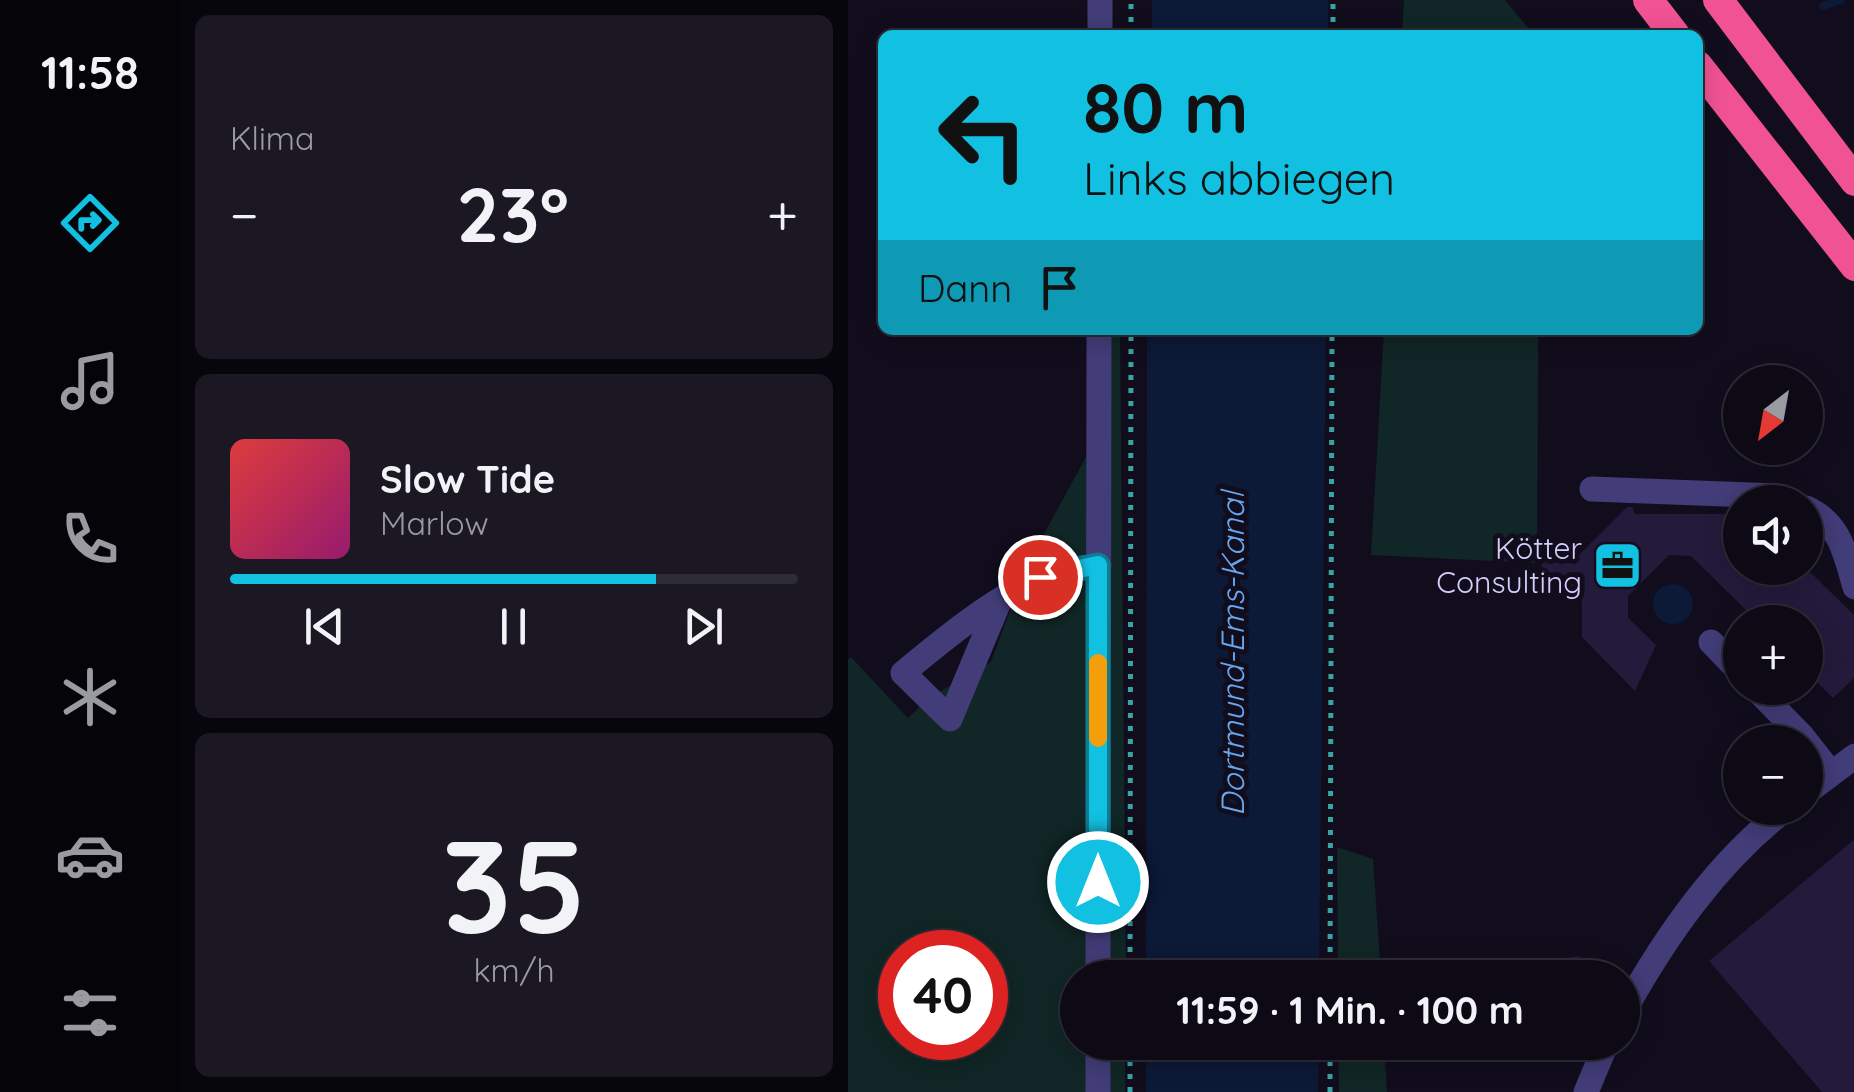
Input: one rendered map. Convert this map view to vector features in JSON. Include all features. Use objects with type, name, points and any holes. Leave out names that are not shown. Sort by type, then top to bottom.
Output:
[{"type":"highway","points":[[1648,0],[1671,30]]},
{"type":"highway","points":[[1718,0],[1854,180]]},
{"type":"highway","points":[[1703,72],[1854,266]]},
{"type":"street","points":[[1100,0],[1100,30]]},
{"type":"street","points":[[1098,960],[1099,335]]},
{"type":"street","points":[[1592,489],[1723,494]]},
{"type":"street","points":[[1823,517],[1840,536],[1854,586]]},
{"type":"street","points":[[999,602],[1040,577],[1098,565]]},
{"type":"street","points":[[1711,642],[1723,654]]},
{"type":"street","points":[[1770,705],[1831,773]]},
{"type":"street","points":[[1823,779],[1854,756]]},
{"type":"street","points":[[1640,985],[1675,928],[1712,882],[1770,825]]},
{"type":"street","points":[[1098,1060],[1098,1092]]},
{"type":"street","points":[[1586,1092],[1599,1060]]},
{"type":"path","points":[[1132,0],[1132,30]]},
{"type":"path","points":[[1332,30],[1333,0]]},
{"type":"path","points":[[1130,960],[1131,335]]},
{"type":"path","points":[[1330,960],[1332,335]]},
{"type":"path","points":[[1130,1060],[1130,1092]]},
{"type":"path","points":[[1330,1060],[1330,1092]]},
{"type":"green space","points":[[1404,0],[1505,0],[1530,30],[1402,30]]},
{"type":"green space","points":[[1099,335],[1120,335],[1126,960],[1060,960],[1060,1060],[1125,1060],[1125,1092],[848,1092],[848,659],[851,657],[908,718],[929,698],[991,662],[1025,569],[1099,433]]},
{"type":"green space","points":[[1384,335],[1538,335],[1537,563],[1371,555]]},
{"type":"green space","points":[[1337,847],[1373,859],[1380,960],[1338,960]]},
{"type":"green space","points":[[1338,1060],[1385,1060],[1387,1092],[1339,1092]]},
{"type":"water","points":[[1152,0],[1328,0],[1328,30],[1152,30]]},
{"type":"water","name":"Dortmund-Ems-Kanal","points":[[1147,335],[1326,335],[1319,960],[1146,960]]},
{"type":"water","points":[[1673,584],[1687,590],[1693,604],[1687,618],[1673,624],[1659,618],[1653,604],[1659,590]]},
{"type":"water","points":[[1146,1060],[1319,1060],[1318,1092],[1146,1092]]},
{"type":"building","points":[[1627,507],[1632,507],[1635,514],[1723,514],[1723,585],[1823,585],[1855,616],[1855,677],[1833,698],[1823,688],[1823,605],[1741,605],[1691,556],[1669,555],[1628,596],[1628,618],[1656,645],[1635,691],[1582,637],[1582,596],[1541,595],[1542,562],[1571,563]]},
{"type":"building","points":[[1855,839],[1855,1092],[1822,1092],[1709,961]]},
{"type":"waterway","points":[[1823,6],[1841,0]]},
{"type":"slow traffic","points":[[1098,663],[1098,738]]},
{"type":"place","name":"Kötter Consulting","points":[[1617,566]]},
{"type":"route","points":[[1040,577],[1098,565],[1098,882]]}]
